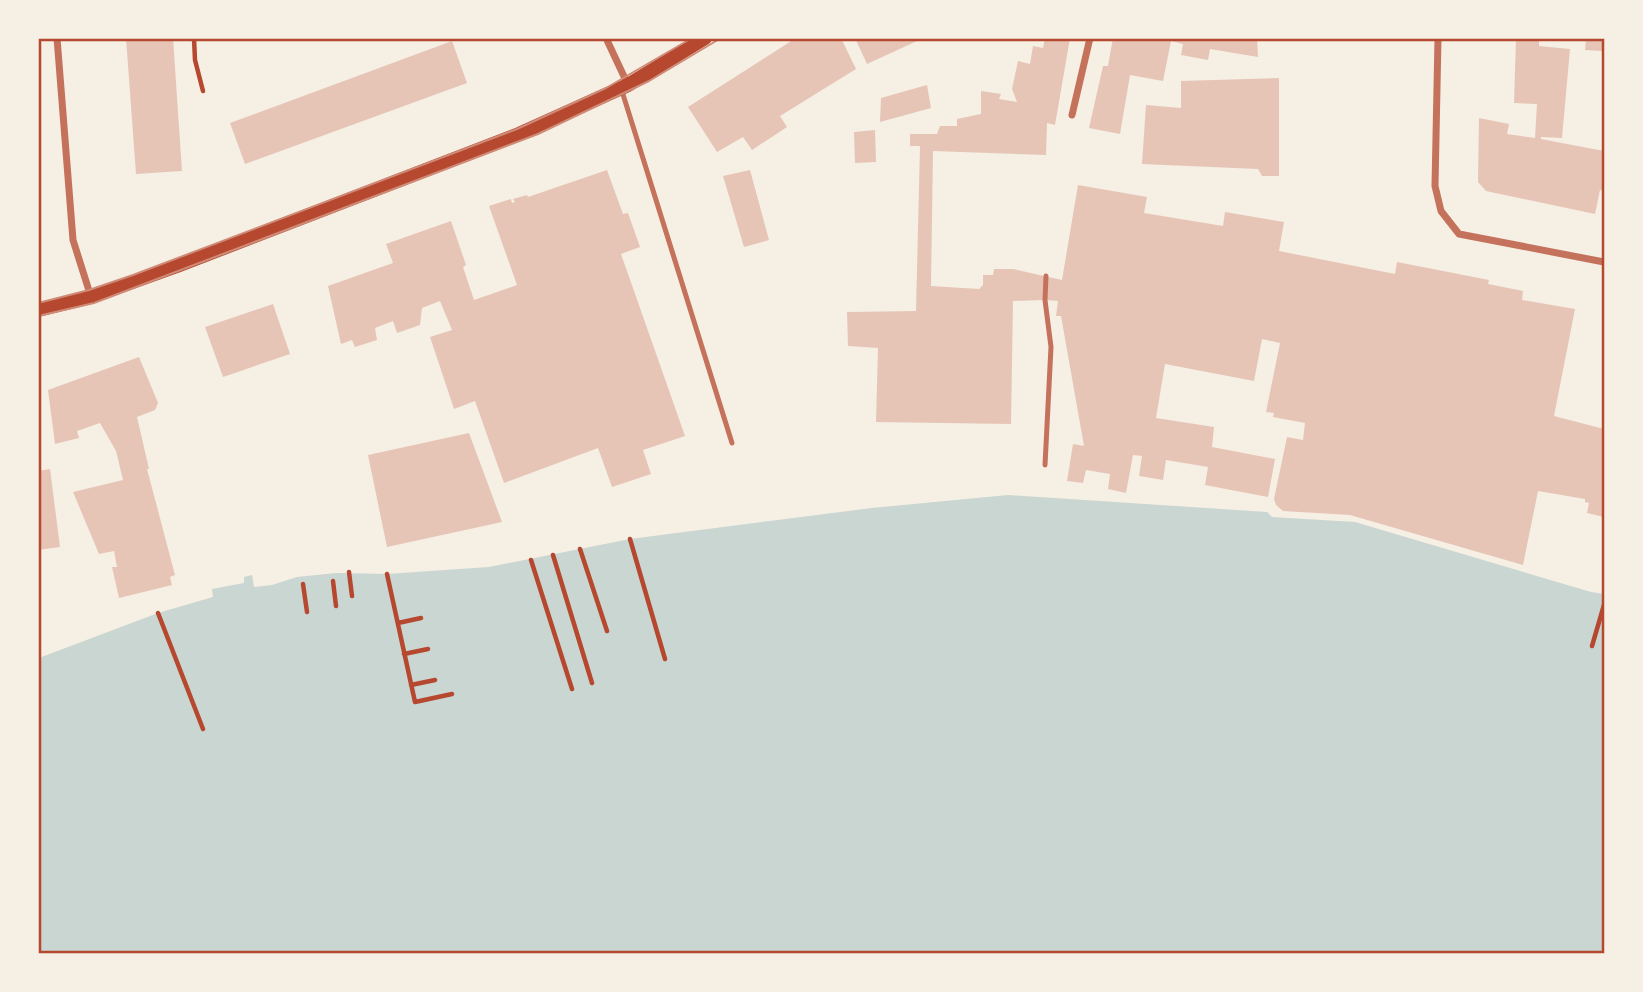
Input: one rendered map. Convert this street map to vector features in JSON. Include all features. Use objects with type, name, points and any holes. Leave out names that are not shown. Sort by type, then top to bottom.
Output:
[{"type":"main road","points":[[38,310],[91,297],[458,159],[625,87],[705,38]]},
{"type":"street","points":[[57,38],[73,240],[91,297]]},
{"type":"street","points":[[606,38],[625,87]]},
{"type":"street","points":[[1072,115],[1090,38]]},
{"type":"street","points":[[1438,38],[1435,186],[1441,211],[1459,233],[1605,262]]},
{"type":"lane","points":[[625,87],[732,443]]},
{"type":"lane","points":[[1045,465],[1051,347],[1045,300],[1046,276]]},
{"type":"path","points":[[194,38],[195,60],[203,90]]},
{"type":"path","points":[[630,539],[664,660]]},
{"type":"path","points":[[580,549],[607,631]]},
{"type":"path","points":[[553,555],[592,684]]},
{"type":"path","points":[[531,559],[572,689]]},
{"type":"path","points":[[349,572],[352,596]]},
{"type":"path","points":[[387,574],[415,702],[453,694]]},
{"type":"path","points":[[333,581],[336,606]]},
{"type":"path","points":[[303,584],[307,612]]},
{"type":"path","points":[[1592,646],[1605,605]]},
{"type":"path","points":[[158,613],[202,729]]},
{"type":"path","points":[[398,623],[421,618]]},
{"type":"path","points":[[404,654],[428,649]]},
{"type":"path","points":[[411,685],[435,680]]},
{"type":"shaded area","points":[[1008,495],[1267,512],[1272,517],[1355,522],[1604,594],[1604,953],[39,954],[39,658],[158,613],[213,597],[212,589],[244,583],[244,577],[252,575],[254,587],[272,585],[297,577],[336,573],[387,574],[489,567],[630,539],[872,508]]},
{"type":"building","points":[[126,38],[173,38],[182,171],[136,174]]},
{"type":"building","points":[[796,38],[841,38],[856,69],[780,116],[787,127],[752,150],[743,137],[717,152],[688,107]]},
{"type":"building","points":[[855,38],[926,40],[917,41],[867,64]]},
{"type":"building","points":[[1045,38],[1070,38],[1055,125],[1047,123],[1046,155],[933,151],[931,286],[979,289],[983,285],[983,275],[993,275],[994,269],[1013,269],[1062,280],[1078,185],[1147,197],[1144,213],[1223,226],[1225,212],[1284,222],[1279,251],[1395,274],[1397,262],[1489,280],[1488,284],[1523,291],[1522,300],[1575,309],[1554,416],[1604,429],[1604,517],[1587,513],[1589,503],[1585,502],[1585,499],[1538,491],[1523,565],[1350,515],[1283,511],[1274,499],[1287,437],[1303,440],[1305,423],[1273,417],[1274,413],[1266,412],[1280,343],[1262,339],[1254,381],[1165,364],[1156,418],[1214,427],[1212,447],[1275,459],[1268,497],[1205,485],[1208,467],[1166,460],[1163,480],[1139,476],[1142,456],[1133,455],[1126,493],[1108,489],[1110,474],[1086,470],[1083,483],[1067,481],[1073,444],[1084,446],[1061,316],[1056,316],[1058,301],[1013,301],[1011,424],[876,422],[878,348],[848,346],[847,312],[916,311],[920,146],[910,146],[910,134],[937,134],[940,126],[957,126],[957,119],[981,114],[981,91],[1001,94],[999,99],[1017,102],[1012,89],[1018,61],[1030,64],[1033,46],[1043,48]]},
{"type":"building","points":[[1113,38],[1257,38],[1258,57],[1210,49],[1208,60],[1181,55],[1183,44],[1171,41],[1163,81],[1130,75],[1120,134],[1089,128],[1103,66],[1108,66]]},
{"type":"building","points":[[1516,38],[1539,38],[1539,46],[1570,49],[1562,138],[1541,139],[1604,151],[1604,191],[1600,190],[1595,214],[1486,191],[1478,182],[1479,118],[1509,124],[1507,134],[1535,138],[1537,104],[1514,103]]},
{"type":"building","points":[[1586,38],[1603,38],[1602,51],[1585,50]]},
{"type":"building","points":[[452,41],[467,83],[245,164],[230,123]]},
{"type":"building","points":[[1279,78],[1279,176],[1262,176],[1258,169],[1142,164],[1146,105],[1181,108],[1181,81]]},
{"type":"building","points":[[927,85],[931,108],[880,122],[881,98]]},
{"type":"building","points":[[875,130],[876,162],[855,163],[854,132]]},
{"type":"building","points":[[607,170],[623,214],[628,213],[640,247],[621,254],[685,436],[643,450],[651,474],[612,487],[598,448],[504,483],[475,401],[454,409],[430,337],[452,330],[440,301],[422,308],[420,325],[397,333],[393,321],[375,328],[377,340],[355,347],[352,340],[341,344],[328,286],[393,263],[386,244],[451,221],[466,265],[463,267],[474,300],[517,285],[489,206],[511,199],[512,203],[515,202],[513,199],[527,195],[528,197]]},
{"type":"building","points":[[750,170],[769,240],[744,247],[723,176]]},
{"type":"building","points":[[273,304],[290,354],[223,377],[205,327]]},
{"type":"building","points":[[139,357],[158,403],[155,410],[137,417],[147,469],[175,575],[170,577],[172,585],[119,598],[112,567],[117,567],[114,551],[99,554],[73,492],[123,480],[116,451],[100,423],[77,431],[79,438],[55,444],[48,390]]},
{"type":"building","points":[[469,433],[502,522],[387,547],[368,455]]},
{"type":"building","points":[[50,469],[60,547],[38,550],[38,471]]},
{"type":"tram line","points":[[38,303],[133,275],[517,129],[606,88],[692,38]]},
{"type":"tram line","points":[[38,316],[94,303],[538,134],[649,81],[721,38]]}]
